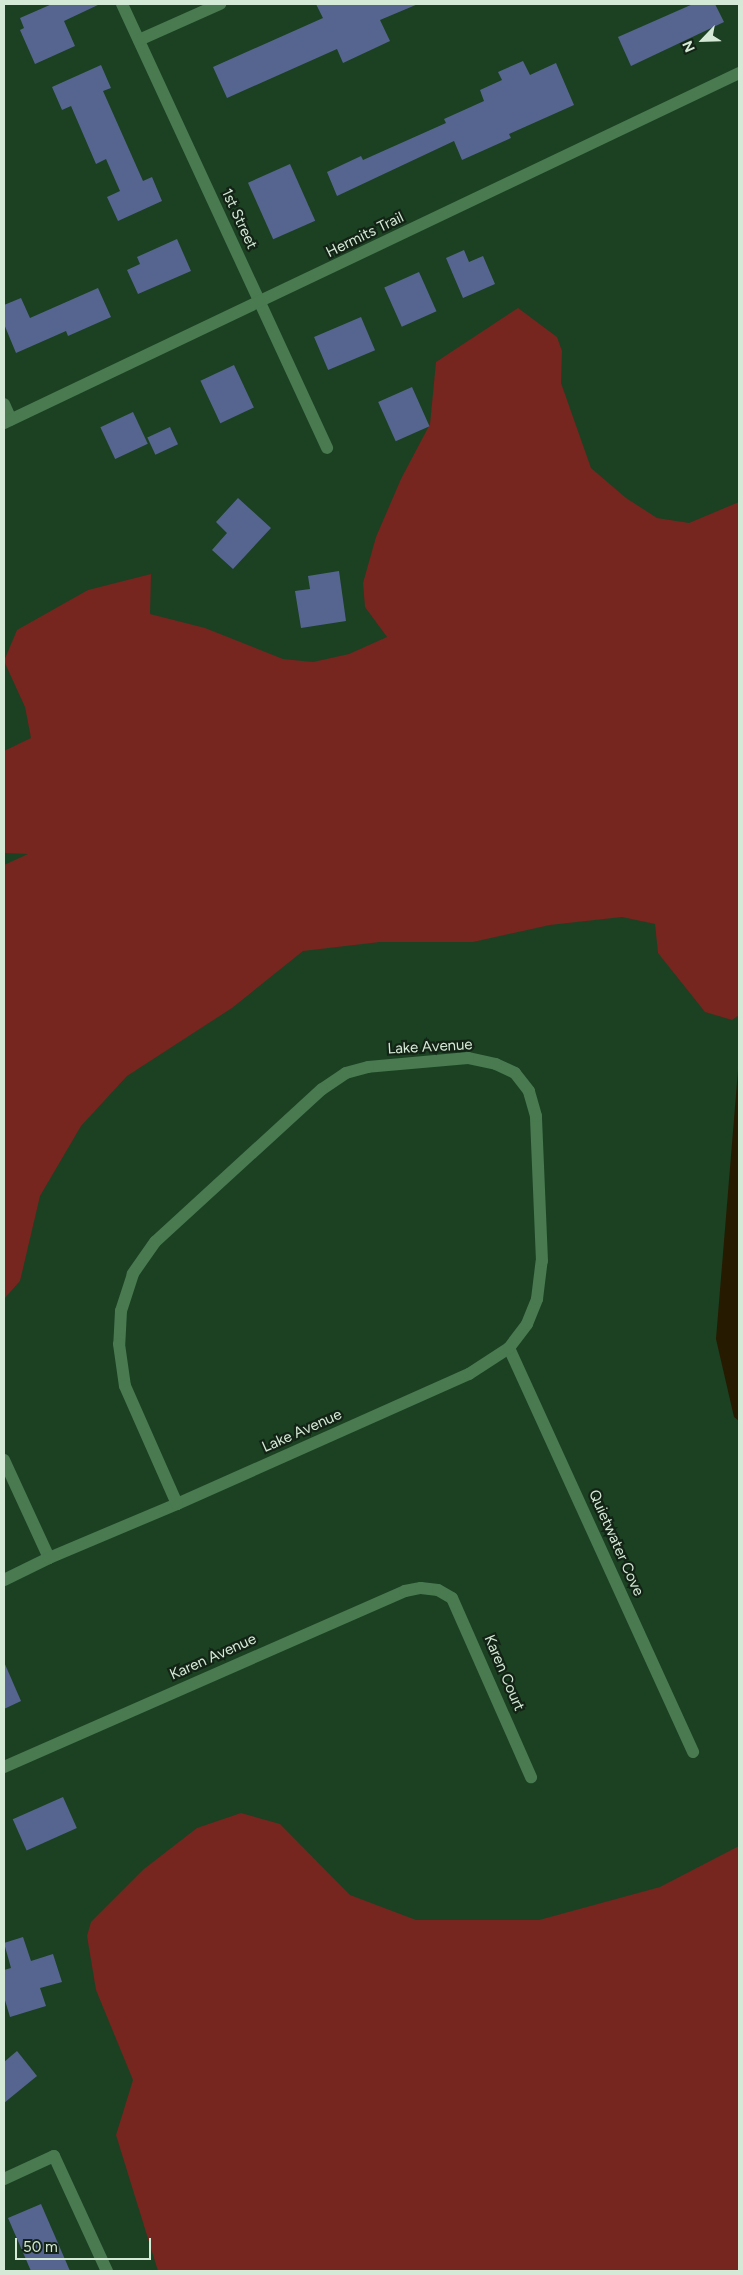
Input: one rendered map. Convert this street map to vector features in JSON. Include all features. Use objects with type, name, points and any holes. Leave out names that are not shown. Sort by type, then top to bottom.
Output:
[{"type":"street","name":"1st Street","points":[[122,4],[327,448]]},
{"type":"street","points":[[139,40],[220,4]]},
{"type":"street","name":"Hermits Trail","points":[[7,422],[739,73]]},
{"type":"street","points":[[4,404],[7,422]]},
{"type":"street","name":"Lake Avenue","points":[[4,1580],[49,1558],[177,1504],[469,1374],[509,1348],[527,1324],[536,1300],[542,1261],[536,1116],[529,1091],[515,1073],[496,1064],[468,1058],[368,1067],[346,1073],[322,1089],[155,1242],[133,1274],[121,1311],[119,1344],[125,1386],[177,1504]]},
{"type":"street","name":"Quietwater Cove","points":[[509,1348],[693,1752]]},
{"type":"street","points":[[4,1460],[49,1558]]},
{"type":"street","name":"Karen Avenue","points":[[4,1767],[405,1591],[438,1590]]},
{"type":"street","name":"Karen Court","points":[[438,1590],[452,1598],[462,1616],[531,1777]]},
{"type":"street","points":[[4,2179],[54,2156],[107,2271]]},
{"type":"shaded area","points":[[518,308],[557,337],[562,351],[561,383],[591,468],[626,498],[657,518],[689,523],[739,502],[739,1015],[732,1020],[705,1012],[658,953],[655,924],[622,917],[550,925],[473,942],[380,942],[303,951],[232,1008],[127,1076],[81,1126],[40,1196],[20,1281],[4,1299],[4,865],[28,854],[4,853],[4,751],[31,738],[25,707],[4,661],[17,630],[88,590],[151,574],[150,614],[205,628],[283,659],[313,662],[349,654],[387,637],[365,607],[363,583],[376,537],[401,479],[430,424],[436,362]]},
{"type":"shaded area","points":[[739,1058],[739,1421],[734,1417],[716,1339]]},
{"type":"shaded area","points":[[241,1813],[280,1824],[350,1895],[416,1920],[539,1920],[660,1887],[739,1846],[739,2271],[158,2271],[116,2135],[133,2080],[96,1990],[87,1936],[91,1922],[144,1869],[197,1828]]},
{"type":"building","points":[[52,4],[100,4],[64,21],[75,46],[35,64],[20,30],[24,28],[20,18]]},
{"type":"building","points":[[316,4],[418,4],[380,20],[390,41],[343,63],[337,49],[227,98],[213,67],[323,18]]},
{"type":"building","points":[[693,4],[715,4],[724,22],[631,66],[618,37]]},
{"type":"building","points":[[523,61],[530,75],[556,63],[574,105],[509,134],[511,138],[462,160],[454,141],[337,196],[327,172],[361,156],[363,160],[446,123],[444,119],[484,101],[480,90],[502,80],[498,72]]},
{"type":"building","points":[[101,65],[111,88],[103,91],[143,181],[152,177],[162,201],[118,221],[107,197],[120,191],[106,159],[96,164],[71,106],[62,110],[52,87]]},
{"type":"building","points":[[290,164],[315,221],[273,239],[248,183]]},
{"type":"building","points":[[177,239],[191,271],[138,294],[127,270],[140,264],[137,257]]},
{"type":"building","points":[[464,250],[469,262],[483,256],[495,284],[463,298],[446,258]]},
{"type":"building","points":[[419,272],[436,311],[402,327],[384,287]]},
{"type":"building","points":[[98,288],[111,317],[68,336],[66,331],[16,353],[4,324],[4,305],[21,298],[30,318]]},
{"type":"building","points":[[361,317],[375,350],[328,370],[314,337]]},
{"type":"building","points":[[234,365],[254,408],[220,423],[200,381]]},
{"type":"building","points":[[412,387],[429,426],[396,441],[378,402]]},
{"type":"building","points":[[133,412],[148,444],[115,459],[100,427]]},
{"type":"building","points":[[170,427],[178,444],[155,455],[147,438]]},
{"type":"building","points":[[238,498],[271,528],[233,569],[212,550],[227,533],[216,522]]},
{"type":"building","points":[[339,571],[346,621],[301,628],[295,591],[310,589],[308,576]]},
{"type":"building","points":[[4,1662],[21,1701],[4,1709]]},
{"type":"building","points":[[63,1797],[77,1828],[27,1850],[13,1819]]},
{"type":"building","points":[[23,1937],[31,1961],[53,1954],[62,1982],[40,1988],[46,2006],[10,2017],[4,1997],[4,1970],[11,1968],[4,1943]]},
{"type":"building","points":[[17,2051],[37,2076],[4,2103],[4,2062]]},
{"type":"building","points":[[41,2204],[70,2271],[31,2271],[8,2218]]}]
